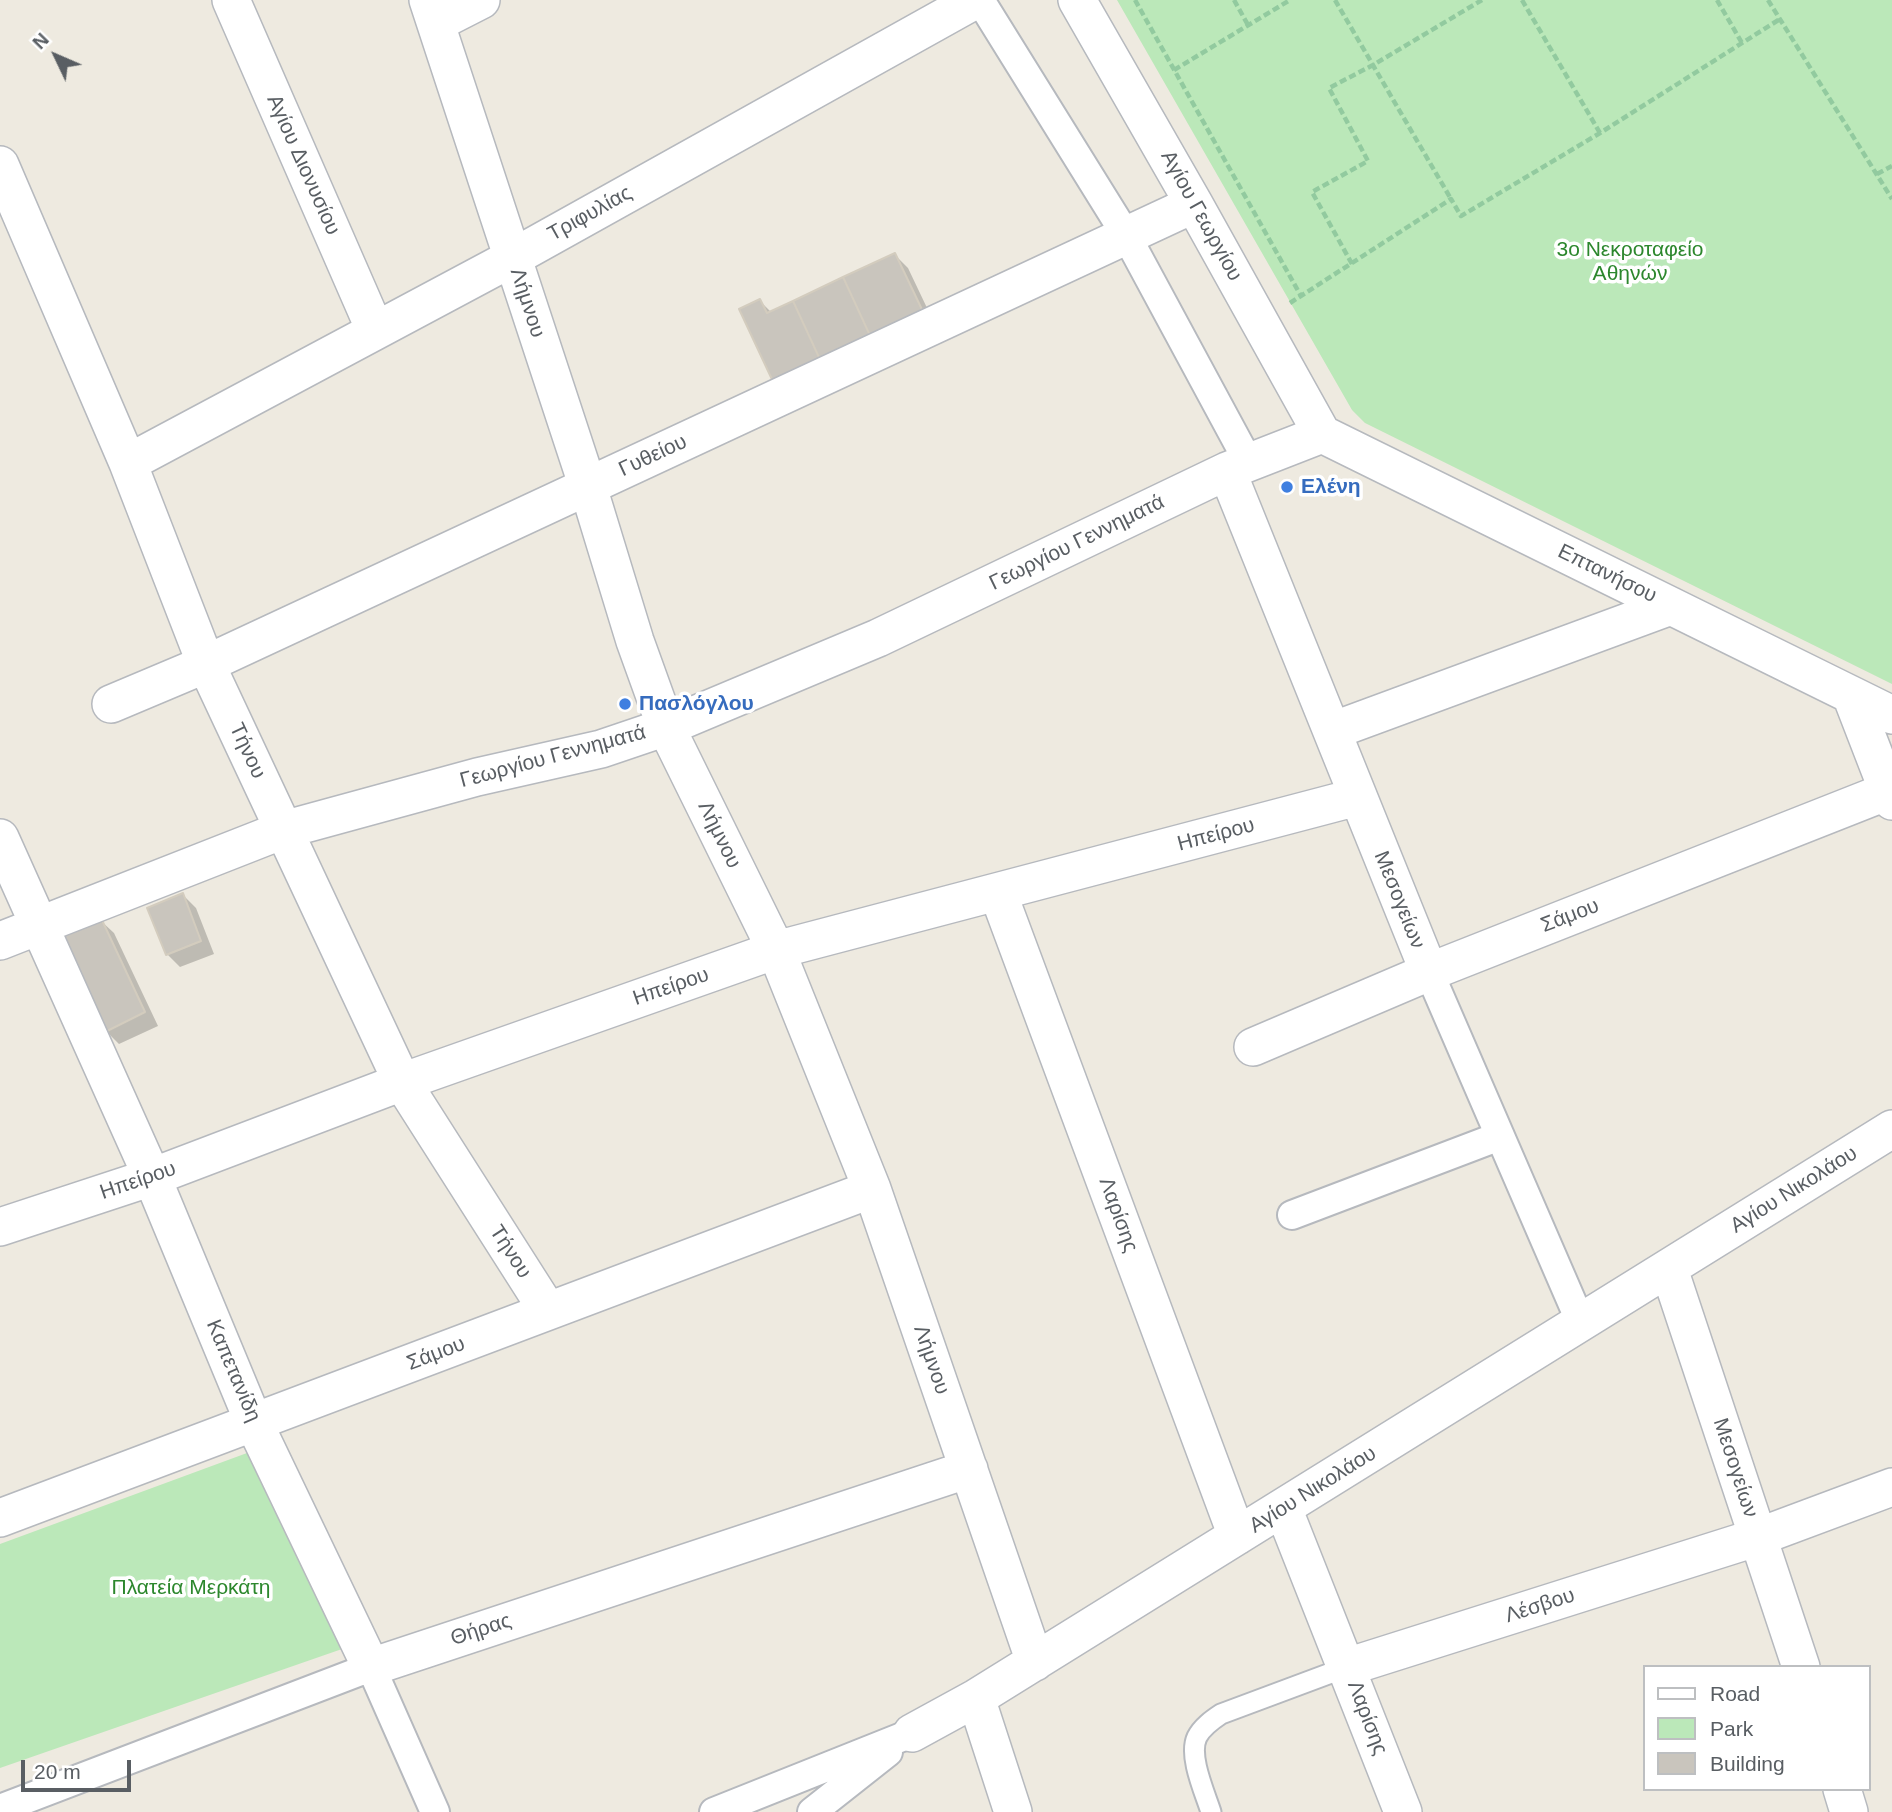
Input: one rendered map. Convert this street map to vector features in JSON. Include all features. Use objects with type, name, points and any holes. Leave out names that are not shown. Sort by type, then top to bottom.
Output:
[{"type":"street","name":"Αγίου Διονυσίου","points":[[231,0],[375,330]]},
{"type":"street","points":[[432,12],[481,0]]},
{"type":"street","name":"Τριφυλίας","points":[[128,463],[512,258],[977,0]]},
{"type":"street","points":[[977,0],[1125,235],[1238,467]]},
{"type":"street","name":"Αγίου Γεωργίου","points":[[1077,0],[1322,434]]},
{"type":"street","name":"Λήμνου","points":[[432,12],[588,486],[635,641],[666,727],[776,950],[872,1189],[1035,1662]]},
{"type":"street","name":"Τήνου","points":[[0,165],[128,463],[206,664],[402,1082],[548,1311]]},
{"type":"street","name":"Γυθείου","points":[[111,704],[206,664],[1194,204]]},
{"type":"street","name":"Γεωργίου Γεννηματά","points":[[0,941],[283,830],[464,780],[601,749],[666,727],[878,638],[1238,467],[1322,434]]},
{"type":"street","name":"Επτανήσου","points":[[1322,434],[1892,715]]},
{"type":"street","name":"Μεσογείων","points":[[1238,467],[1357,797],[1429,972],[1581,1323]]},
{"type":"street","points":[[1332,731],[1671,606]]},
{"type":"street","points":[[1851,695],[1890,796]]},
{"type":"street","name":"Σάμου","points":[[1253,1047],[1429,972],[1890,796]]},
{"type":"street","name":"Ηπείρου","points":[[0,1227],[152,1177],[402,1082],[776,950],[1357,797]]},
{"type":"street","name":"Καπετανίδη","points":[[0,838],[152,1177],[254,1423],[370,1667],[435,1812]]},
{"type":"street","name":"Λαρίσης","points":[[998,893],[1237,1536]]},
{"type":"street","name":"Αγίου Νικολάου","points":[[714,1812],[912,1733],[976,1698],[1892,1129]]},
{"type":"street","points":[[1292,1215],[1500,1136]]},
{"type":"street","name":"Σάμου","points":[[0,1518],[872,1189]]},
{"type":"street","name":"Μεσογείων","points":[[1669,1269],[1800,1665]]},
{"type":"street","name":"Θήρας","points":[[0,1809],[370,1667],[969,1469]]},
{"type":"street","name":"Λέσβου","points":[[1347,1667],[1758,1537],[1892,1487]]},
{"type":"street","name":"Λαρίσης","points":[[1283,1508],[1403,1812]]},
{"type":"street","points":[[976,1698],[1013,1812]]},
{"type":"street","points":[[812,1812],[912,1733]]},
{"type":"street","points":[[1843,1791],[1849,1812]]},
{"type":"lane","name":"Λέσβου","points":[[1211,1812],[1195,1755],[1196,1738],[1207,1725],[1221,1714],[1347,1667]]},
{"type":"path","points":[[1135,0],[1301,296],[1451,200]]},
{"type":"path","points":[[1234,0],[1248,25]]},
{"type":"path","points":[[1174,70],[1290,0]]},
{"type":"path","points":[[1335,0],[1461,216],[1600,133],[1780,19]]},
{"type":"path","points":[[1352,264],[1312,192],[1368,160],[1329,88],[1482,0]]},
{"type":"path","points":[[1522,0],[1600,133]]},
{"type":"path","points":[[1717,0],[1741,43]]},
{"type":"path","points":[[1778,0],[1769,2],[1892,199]]},
{"type":"path","points":[[1877,174],[1892,166]]},
{"type":"green space","name":"3ο Νεκροταφείο Αθηνών","points":[[1117,0],[1892,0],[1892,684],[1365,423],[1352,410]]},
{"type":"green space","name":"Πλατεία Μερκάτη","points":[[247,1453],[342,1649],[0,1768],[0,1544]]},
{"type":"building","points":[[895,253],[926,318],[873,342],[843,277]]},
{"type":"building","points":[[843,277],[873,342],[823,366],[793,301]]},
{"type":"building","points":[[760,299],[767,313],[793,301],[823,366],[776,388],[739,309]]},
{"type":"building","points":[[183,893],[201,941],[166,955],[147,908]]},
{"type":"building","points":[[101,918],[145,1012],[105,1032],[61,934]]},
{"type":"place","name":"Ελένη","points":[[1287,487]]},
{"type":"place","name":"Πασλόγλου","points":[[625,704]]}]
